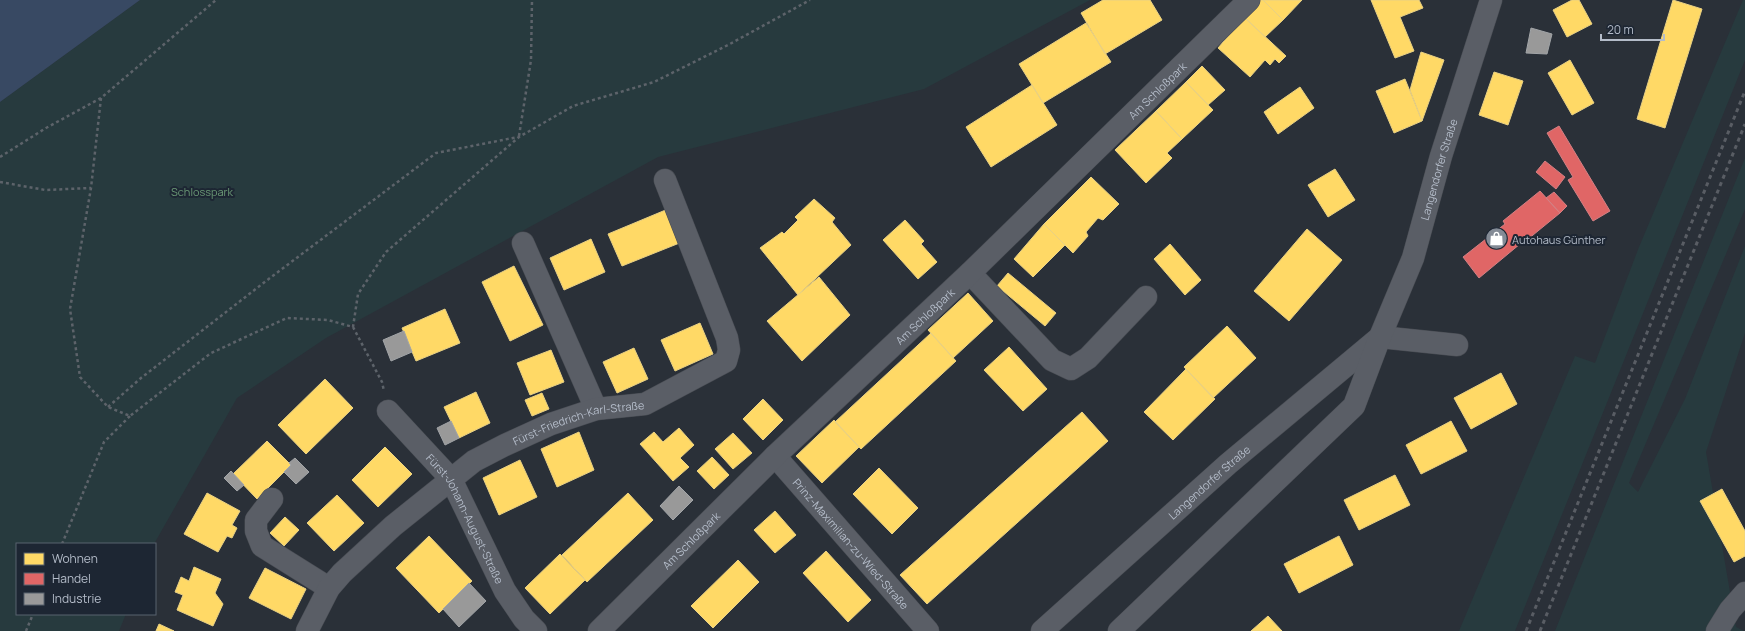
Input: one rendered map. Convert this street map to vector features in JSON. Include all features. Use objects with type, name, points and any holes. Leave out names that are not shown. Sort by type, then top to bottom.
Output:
[{"type":"street","name":"Am Schloßpark","points":[[599,631],[775,456],[970,272],[1249,0]]},
{"type":"street","name":"Langendorfer Straße","points":[[1119,631],[1354,406],[1412,258],[1441,156],[1491,0]]},
{"type":"street","name":"Fürst-Friedrich-Karl-Straße","points":[[307,631],[329,588],[342,573],[376,542],[474,461],[505,444],[551,424],[596,409],[645,404],[726,361],[729,350],[727,338],[665,180]]},
{"type":"street","points":[[523,243],[596,409]]},
{"type":"street","points":[[970,272],[1052,360],[1071,369],[1088,358],[1146,297]]},
{"type":"street","points":[[1380,337],[1457,345]]},
{"type":"street","name":"Langendorfer Straße","points":[[1042,631],[1228,464],[1380,337]]},
{"type":"street","name":"Fürst-Johann-August-Straße","points":[[388,411],[451,479],[505,591],[524,619],[536,631]]},
{"type":"street","name":"Prinz-Maximilian-zu-Wied-Straße","points":[[775,456],[928,631]]},
{"type":"street","points":[[272,499],[256,520],[256,531],[262,546],[329,588]]},
{"type":"street","points":[[1717,631],[1730,610],[1745,592]]},
{"type":"path","points":[[0,157],[46,128],[102,98],[216,0]]},
{"type":"path","points":[[518,137],[531,60],[532,0]]},
{"type":"path","points":[[388,411],[382,382],[353,327],[358,294],[386,252],[518,137],[573,106],[654,82],[810,0]]},
{"type":"path","points":[[102,98],[91,188],[70,309],[80,377],[108,407],[130,416]]},
{"type":"path","points":[[108,407],[141,378],[266,281],[436,153],[518,137]]},
{"type":"path","points":[[0,182],[45,190],[91,188]]},
{"type":"path","points":[[62,543],[104,442],[130,416],[211,353],[287,318],[328,320],[353,327]]},
{"type":"path","points":[[26,631],[33,615]]},
{"type":"green space","name":"Schlosspark","points":[[140,0],[1090,0],[924,89],[658,157],[326,338],[237,398],[155,543],[16,543],[16,615],[126,615],[119,631],[0,631],[0,102]]},
{"type":"green space","points":[[1743,0],[1745,0],[1745,60],[1515,631],[1459,631],[1575,356],[1595,363],[1639,247]]},
{"type":"green space","points":[[1745,158],[1745,209],[1629,483],[1638,492],[1685,399],[1745,246],[1745,333],[1706,452],[1736,627],[1744,631],[1555,631]]},
{"type":"water","points":[[0,0],[140,0],[0,102]]},
{"type":"building: Wohnen","points":[[1103,0],[1150,0],[1162,20],[1105,54],[1081,13]]},
{"type":"building: Wohnen","points":[[1260,0],[1263,0],[1283,20],[1265,37],[1244,17]]},
{"type":"building: Wohnen","points":[[1263,0],[1302,0],[1283,20]]},
{"type":"building: Wohnen","points":[[1371,0],[1419,0],[1423,8],[1400,17],[1414,51],[1395,58]]},
{"type":"building: Wohnen","points":[[1572,0],[1579,0],[1592,24],[1567,37],[1553,10]]},
{"type":"building: Wohnen","points":[[1673,0],[1702,9],[1665,128],[1637,119]]},
{"type":"building: Wohnen","points":[[1244,17],[1286,56],[1279,63],[1275,59],[1270,65],[1265,60],[1250,77],[1218,48]]},
{"type":"building: Wohnen","points":[[1086,23],[1111,62],[1043,103],[1019,64]]},
{"type":"building: Wohnen","points":[[1421,52],[1444,60],[1422,121],[1410,90]]},
{"type":"building: Wohnen","points":[[1570,60],[1594,103],[1572,115],[1548,73]]},
{"type":"building: Wohnen","points":[[1202,66],[1225,90],[1208,105],[1186,82]]},
{"type":"building: Wohnen","points":[[1494,72],[1523,81],[1508,125],[1479,115]]},
{"type":"building: Wohnen","points":[[1405,79],[1422,121],[1394,133],[1376,91]]},
{"type":"building: Wohnen","points":[[1186,82],[1213,110],[1182,139],[1156,111]]},
{"type":"building: Wohnen","points":[[1032,85],[1057,125],[991,167],[966,127]]},
{"type":"building: Wohnen","points":[[1300,87],[1314,108],[1278,134],[1264,112]]},
{"type":"building: Wohnen","points":[[1156,111],[1182,139],[1167,153],[1172,158],[1146,183],[1115,150]]},
{"type":"building: Wohnen","points":[[1335,169],[1355,200],[1328,217],[1308,185]]},
{"type":"building: Wohnen","points":[[1091,177],[1119,204],[1103,220],[1098,218],[1086,232],[1088,236],[1073,253],[1044,224]]},
{"type":"building: Wohnen","points":[[814,199],[835,218],[832,222],[851,245],[798,295],[760,248],[782,232],[784,234],[798,220],[795,217]]},
{"type":"building: Wohnen","points":[[668,209],[682,242],[622,266],[608,234]]},
{"type":"building: Wohnen","points":[[905,220],[924,241],[921,244],[937,262],[918,279],[883,240]]},
{"type":"building: Wohnen","points":[[1044,224],[1065,245],[1033,277],[1014,259]]},
{"type":"building: Wohnen","points":[[1307,229],[1342,260],[1289,321],[1254,291]]},
{"type":"building: Wohnen","points":[[591,239],[605,272],[564,290],[550,258]]},
{"type":"building: Wohnen","points":[[1170,244],[1201,280],[1185,295],[1154,259]]},
{"type":"building: Wohnen","points":[[514,266],[543,325],[510,341],[482,282]]},
{"type":"building: Wohnen","points":[[1008,273],[1056,313],[1045,326],[997,286]]},
{"type":"building: Wohnen","points":[[819,277],[850,315],[802,361],[767,321]]},
{"type":"building: Wohnen","points":[[968,293],[993,321],[953,358],[928,330]]},
{"type":"building: Wohnen","points":[[445,309],[460,343],[416,361],[402,328]]},
{"type":"building: Wohnen","points":[[700,323],[713,354],[675,371],[661,340]]},
{"type":"building: Wohnen","points":[[1227,326],[1256,358],[1213,398],[1184,367]]},
{"type":"building: Wohnen","points":[[931,333],[956,361],[861,449],[835,422]]},
{"type":"building: Wohnen","points":[[1009,347],[1047,389],[1023,411],[984,370]]},
{"type":"building: Wohnen","points":[[634,348],[648,379],[617,393],[603,362]]},
{"type":"building: Wohnen","points":[[551,350],[564,382],[530,395],[517,363]]},
{"type":"building: Wohnen","points":[[1186,369],[1215,399],[1173,440],[1144,412]]},
{"type":"building: Wohnen","points":[[1501,373],[1517,404],[1471,429],[1454,398]]},
{"type":"building: Wohnen","points":[[325,379],[353,408],[306,454],[278,425]]},
{"type":"building: Wohnen","points":[[476,392],[490,423],[459,438],[444,407]]},
{"type":"building: Wohnen","points":[[542,393],[549,409],[532,416],[525,400]]},
{"type":"building: Wohnen","points":[[763,399],[783,420],[763,440],[743,419]]},
{"type":"building: Wohnen","points":[[1082,412],[1108,441],[927,604],[900,575]]},
{"type":"building: Wohnen","points":[[834,420],[859,447],[822,483],[796,456]]},
{"type":"building: Wohnen","points":[[1451,421],[1467,451],[1421,474],[1406,445]]},
{"type":"building: Wohnen","points":[[679,428],[694,445],[680,458],[689,467],[673,481],[640,444],[654,432],[663,442]]},
{"type":"building: Wohnen","points":[[579,432],[594,470],[557,487],[541,449]]},
{"type":"building: Wohnen","points":[[733,433],[752,453],[733,469],[715,449]]},
{"type":"building: Wohnen","points":[[267,441],[291,465],[257,499],[233,474]]},
{"type":"building: Wohnen","points":[[385,447],[412,474],[378,507],[352,480]]},
{"type":"building: Wohnen","points":[[712,457],[729,475],[714,489],[697,471]]},
{"type":"building: Wohnen","points":[[520,460],[537,497],[499,515],[483,478]]},
{"type":"building: Wohnen","points":[[879,468],[918,508],[892,534],[853,494]]},
{"type":"building: Wohnen","points":[[1395,475],[1410,505],[1359,530],[1344,500]]},
{"type":"building: Wohnen","points":[[1722,489],[1745,531],[1745,556],[1734,562],[1700,501]]},
{"type":"building: Wohnen","points":[[207,493],[240,511],[232,525],[237,528],[232,538],[227,536],[218,552],[184,534]]},
{"type":"building: Wohnen","points":[[628,493],[653,520],[587,582],[562,555]]},
{"type":"building: Wohnen","points":[[337,495],[364,523],[334,551],[307,523]]},
{"type":"building: Wohnen","points":[[775,511],[796,535],[775,553],[754,530]]},
{"type":"building: Wohnen","points":[[285,517],[299,530],[284,546],[270,533]]},
{"type":"building: Wohnen","points":[[429,536],[472,581],[439,613],[396,568]]},
{"type":"building: Wohnen","points":[[1339,536],[1353,565],[1299,593],[1284,564]]},
{"type":"building: Wohnen","points":[[826,551],[871,600],[848,622],[803,573]]},
{"type":"building: Wohnen","points":[[560,554],[585,580],[550,614],[525,588]]},
{"type":"building: Wohnen","points":[[738,560],[759,582],[713,628],[691,606]]},
{"type":"building: Wohnen","points":[[194,567],[221,579],[215,593],[223,604],[213,626],[177,610],[183,595],[175,592],[181,577],[189,581]]},
{"type":"building: Wohnen","points":[[265,568],[306,589],[291,619],[249,598]]},
{"type":"building: Wohnen","points":[[1268,616],[1282,631],[1251,631]]},
{"type":"building: Wohnen","points":[[159,624],[174,631],[156,631]]},
{"type":"building: Handel","points":[[1559,126],[1610,211],[1593,221],[1568,180],[1573,177],[1547,133]]},
{"type":"building: Handel","points":[[1545,161],[1565,177],[1556,189],[1536,172]]},
{"type":"building: Handel","points":[[1540,191],[1560,213],[1479,278],[1463,257],[1505,224],[1503,221]]},
{"type":"building: Handel","points":[[1554,192],[1567,206],[1560,213],[1546,198]]},
{"type":"building: Industrie","points":[[1531,28],[1552,34],[1547,54],[1526,53]]},
{"type":"building: Industrie","points":[[404,331],[412,352],[391,361],[383,340]]},
{"type":"building: Industrie","points":[[451,421],[459,438],[445,445],[437,428]]},
{"type":"building: Industrie","points":[[295,458],[309,472],[296,484],[284,472],[291,465],[289,463]]},
{"type":"building: Industrie","points":[[231,471],[244,485],[237,491],[224,478]]},
{"type":"building: Industrie","points":[[679,486],[693,500],[673,520],[660,506]]},
{"type":"building: Industrie","points":[[469,583],[486,601],[459,627],[443,609]]},
{"type":"railway","points":[[1526,631],[1745,91]]},
{"type":"railway","points":[[1540,631],[1745,124]]},
{"type":"place","name":"Autohaus Günther","points":[[1496,239]]}]
